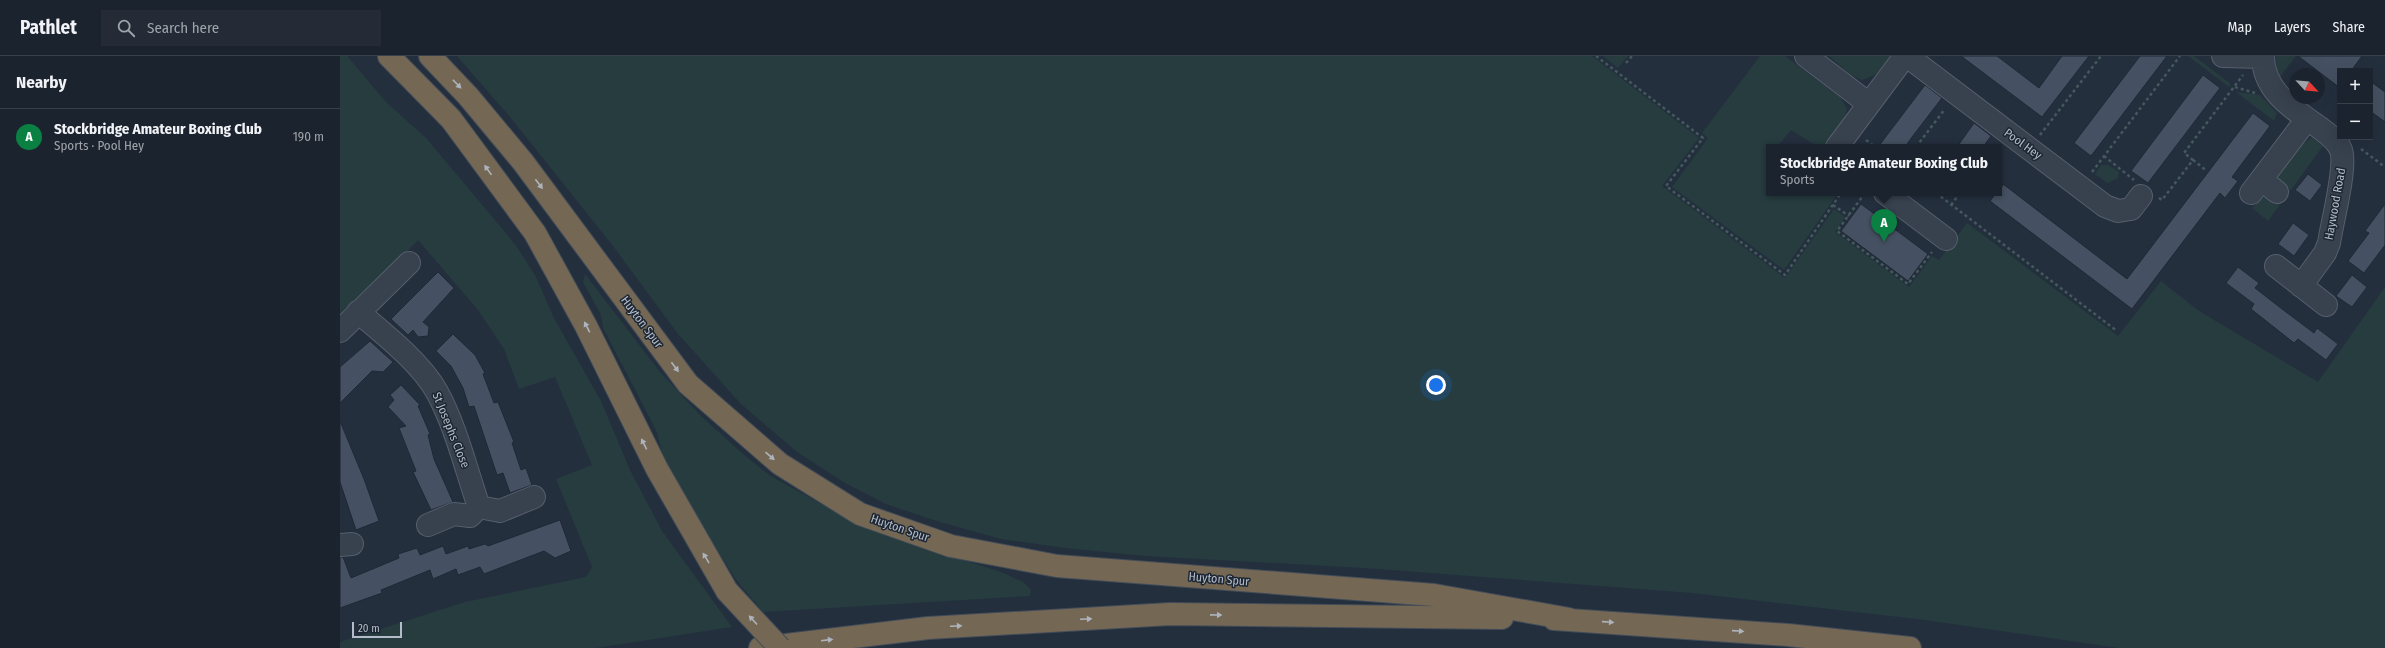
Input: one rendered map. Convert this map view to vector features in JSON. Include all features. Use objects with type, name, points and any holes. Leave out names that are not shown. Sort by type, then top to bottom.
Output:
[{"type":"highway","points":[[390,56],[450,119],[535,234],[586,326],[657,469],[727,591],[780,648]]},
{"type":"highway","name":"Huyton Spur","points":[[430,56],[468,96],[523,162],[688,384],[780,464],[860,514],[951,546],[1057,566],[1434,596],[1569,619]]},
{"type":"highway","points":[[760,648],[928,628],[1170,614],[1569,619],[1788,635],[1910,648]]},
{"type":"street","points":[[1806,56],[1869,104]]},
{"type":"street","name":"Pool Hey","points":[[1839,144],[1906,56],[2105,206],[2118,211],[2131,209],[2143,192]]},
{"type":"street","points":[[2224,56],[2258,57],[2266,80],[2274,91],[2307,119],[2263,189]]},
{"type":"street","name":"Haywood Road","points":[[2301,286],[2325,252],[2329,243],[2343,165],[2341,151],[2334,140],[2307,119]]},
{"type":"street","points":[[1889,196],[1945,238]]},
{"type":"street","points":[[340,331],[378,291],[409,263]]},
{"type":"street","points":[[2276,266],[2326,305]]},
{"type":"street","name":"St Josephs Close","points":[[358,312],[384,333],[413,362],[437,391],[458,443],[475,511]]},
{"type":"street","points":[[428,524],[454,514],[475,511],[500,511],[534,497]]},
{"type":"path","points":[[1596,56],[1703,138],[1666,186],[1785,275],[1840,196]]},
{"type":"path","points":[[1626,63],[1632,56]]},
{"type":"path","points":[[2030,149],[2101,56]]},
{"type":"path","points":[[2081,188],[2180,56]]},
{"type":"path","points":[[2207,171],[2184,153],[2258,57]]},
{"type":"path","points":[[1918,144],[1956,94]]},
{"type":"path","points":[[2104,156],[2143,192],[2162,200],[2193,160]]},
{"type":"path","points":[[1863,196],[1837,231],[1908,284],[1945,238]]},
{"type":"path","points":[[1940,196],[2117,331]]},
{"type":"path","points":[[1951,205],[1958,196]]},
{"type":"path","points":[[1834,205],[1848,216]]},
{"type":"green space","points":[[340,56],[347,56],[386,102],[426,138],[515,244],[535,275],[555,320],[601,401],[630,470],[662,531],[732,627],[596,648],[340,648],[340,642],[465,602],[586,577],[592,567],[556,479],[592,465],[555,377],[519,389],[504,349],[478,310],[418,240],[340,320]]},
{"type":"green space","points":[[457,56],[1592,56],[1699,138],[1662,186],[1785,278],[1834,209],[1845,217],[1835,232],[1909,287],[1932,256],[1939,260],[1967,223],[2118,336],[2161,281],[2199,311],[2318,382],[2385,287],[2385,648],[2119,648],[1925,620],[1692,593],[1364,568],[1145,556],[1065,548],[1001,539],[940,522],[886,504],[845,483],[797,452],[741,404],[678,334],[613,246],[510,117]]},
{"type":"green space","points":[[1603,56],[1628,56],[1618,68]]},
{"type":"green space","points":[[1760,56],[1785,56],[1840,97],[1847,109],[1844,120],[1826,144],[1813,144],[1791,130],[1779,144],[1766,144],[1766,196],[1836,196],[1784,270],[1672,187],[1708,138],[1702,133]]},
{"type":"green space","points":[[1829,56],[1890,56],[1877,74],[1862,80],[1851,75]]},
{"type":"green space","points":[[2188,56],[2194,56],[2231,84],[2229,87]]},
{"type":"green space","points":[[2276,56],[2296,56],[2280,77],[2277,68]]},
{"type":"green space","points":[[2236,92],[2260,95],[2277,113],[2274,121]]},
{"type":"green space","points":[[2312,137],[2323,146],[2268,221],[2252,208],[2263,197],[2268,197],[2278,203],[2289,189],[2279,179],[2278,175],[2302,141],[2304,143]]},
{"type":"green space","points":[[2101,165],[2108,165],[2119,172],[2118,178],[2107,183],[2095,174]]},
{"type":"green space","points":[[585,274],[660,372],[700,415],[769,475],[841,515],[886,535],[1001,572],[1023,582],[1031,590],[1030,596],[763,612],[737,581],[686,502],[663,455],[656,430],[603,328],[601,315],[583,282]]},
{"type":"building","points":[[1961,56],[1997,56],[2039,88],[2062,56],[2089,56],[2042,117]]},
{"type":"building","points":[[2140,56],[2167,56],[2091,156],[2074,143]]},
{"type":"building","points":[[2298,56],[2362,56],[2353,68],[2337,68],[2337,86],[2325,77],[2325,68],[2314,68]]},
{"type":"building","points":[[2203,75],[2220,88],[2148,183],[2131,171]]},
{"type":"building","points":[[2373,83],[2385,92],[2385,122],[2373,113]]},
{"type":"building","points":[[1925,85],[1942,98],[1907,144],[1880,144]]},
{"type":"building","points":[[2253,113],[2270,126],[2232,177],[2238,181],[2225,198],[2220,193],[2132,309],[1990,201],[1994,196],[2002,196],[2003,184],[2127,279]]},
{"type":"building","points":[[1974,123],[1991,136],[1985,144],[1959,144]]},
{"type":"building","points":[[2308,174],[2322,185],[2310,201],[2295,190]]},
{"type":"building","points":[[1861,204],[1928,254],[1908,281],[1841,231]]},
{"type":"building","points":[[2385,204],[2385,245],[2364,273],[2348,261],[2369,233],[2365,231]]},
{"type":"building","points":[[2293,223],[2309,235],[2294,256],[2278,244]]},
{"type":"building","points":[[2238,267],[2259,283],[2255,288],[2282,309],[2314,333],[2317,328],[2338,344],[2326,360],[2298,339],[2294,343],[2251,309],[2254,304],[2226,283]]},
{"type":"building","points":[[438,272],[454,288],[423,322],[429,327],[428,336],[418,337],[413,330],[408,335],[391,319]]},
{"type":"building","points":[[2352,275],[2367,287],[2352,307],[2336,296]]},
{"type":"building","points":[[453,334],[475,355],[485,373],[483,374],[494,403],[498,402],[514,442],[512,443],[521,470],[526,468],[532,485],[510,493],[503,473],[497,475],[474,406],[469,407],[463,388],[451,366],[436,351]]},
{"type":"building","points":[[370,341],[393,362],[383,372],[372,371],[340,403],[340,367]]},
{"type":"building","points":[[401,385],[420,405],[418,406],[430,434],[428,435],[434,459],[453,502],[431,510],[413,472],[416,471],[399,428],[406,426],[388,407],[394,400],[390,395]]},
{"type":"building","points":[[340,421],[364,479],[379,521],[356,530],[340,482]]},
{"type":"building","points":[[560,520],[571,551],[555,558],[544,551],[484,574],[480,567],[458,575],[456,569],[433,579],[430,570],[381,590],[382,593],[340,608],[340,557],[343,557],[351,578],[399,558],[398,554],[417,548],[420,555],[443,546],[446,554],[468,546],[469,549],[485,544],[488,546]]},
{"type":"place","name":"Stockbridge Amateur Boxing Club","points":[[1884,242]]}]
